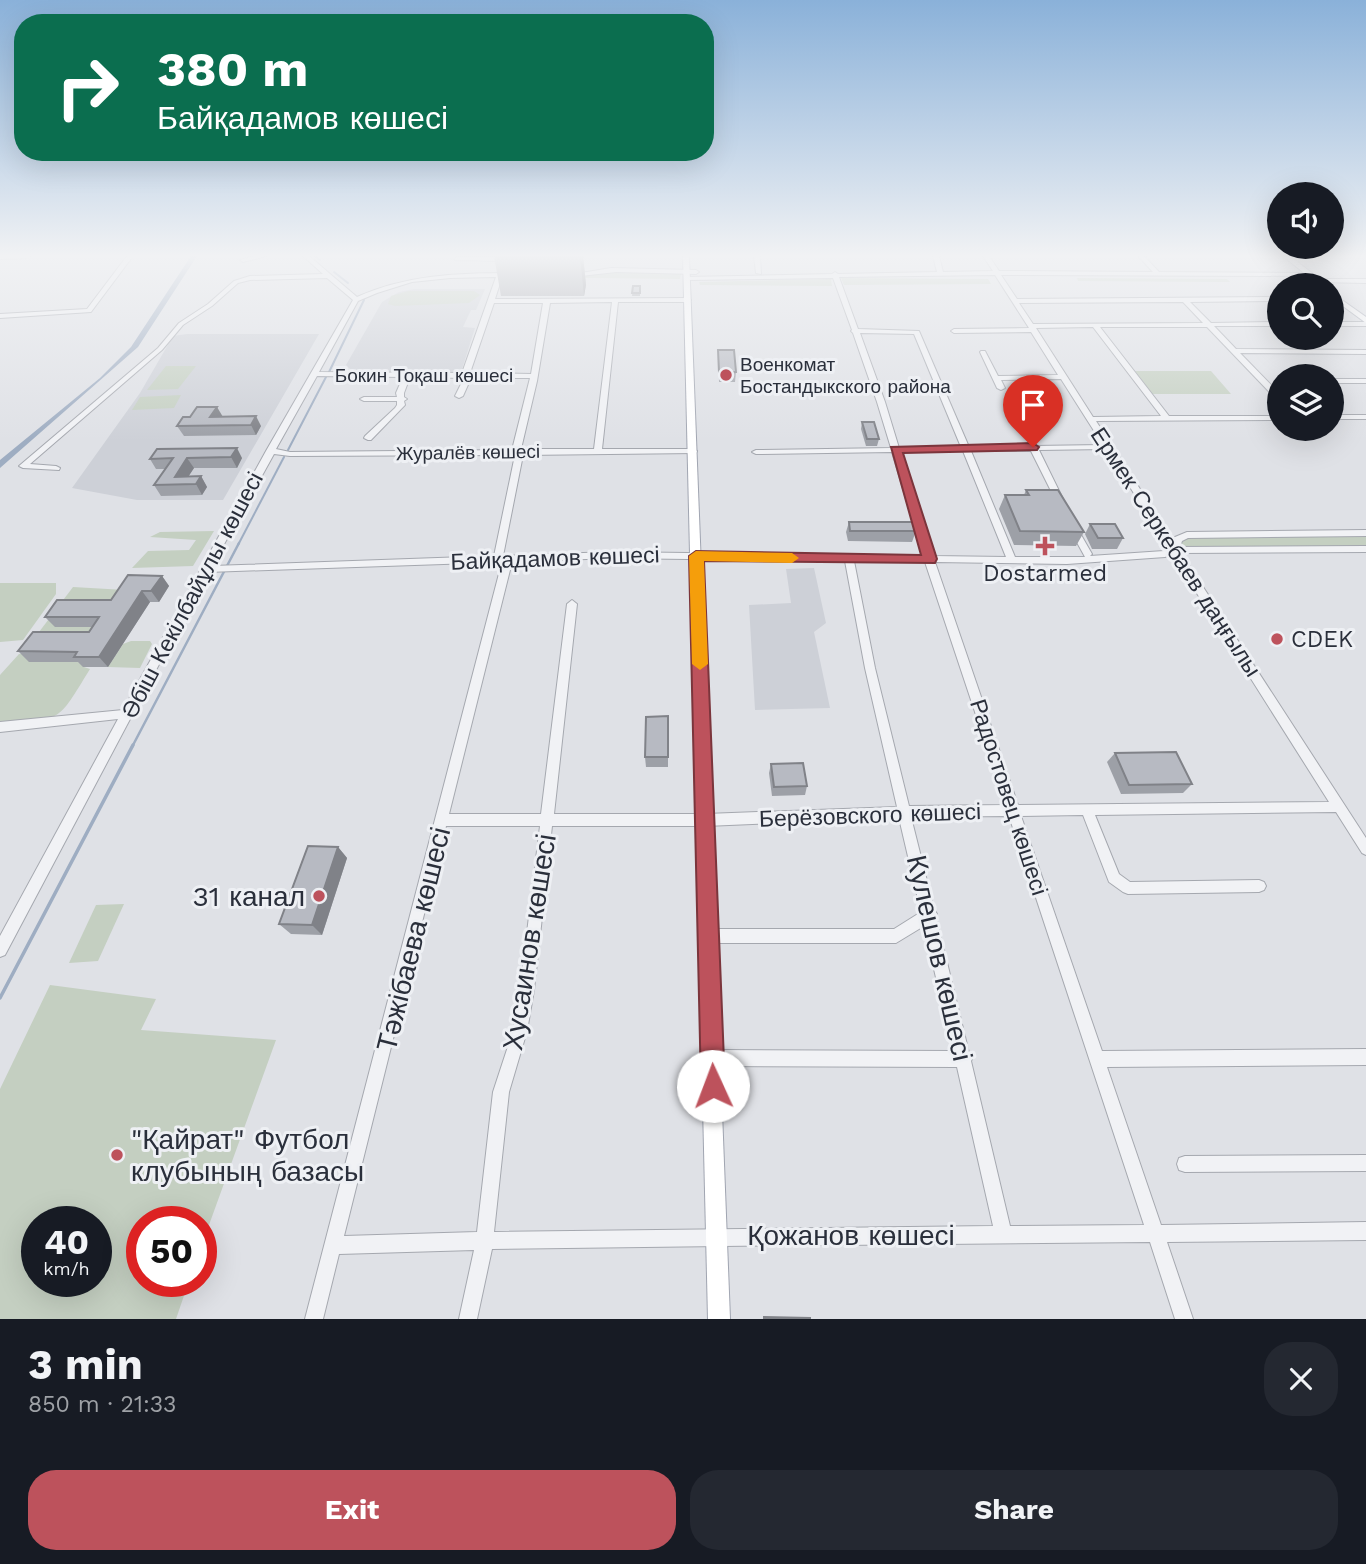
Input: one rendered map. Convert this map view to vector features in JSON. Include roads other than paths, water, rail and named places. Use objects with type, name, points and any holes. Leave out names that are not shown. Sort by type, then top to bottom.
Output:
[{"type":"main road","points":[[689,318],[706,820],[719,1319]]},
{"type":"street","points":[[57,468],[23,466],[160,349],[181,324],[191,318]]},
{"type":"street","name":"Әбіш Кекілбайұлы көшесі","points":[[0,950],[205,569],[346,318]]},
{"type":"street","points":[[459,397],[485,318]]},
{"type":"street","name":"Тәжібаева көшесі","points":[[314,1319],[443,820],[503,559],[518,451],[544,318]]},
{"type":"street","points":[[598,450],[613,318]]},
{"type":"street","name":"Радостовец көшесі","points":[[849,318],[1184,1319]]},
{"type":"street","name":"Ермек Серкебаев даңғылы","points":[[1025,318],[1366,849]]},
{"type":"street","points":[[1203,318],[1267,385]]},
{"type":"street","points":[[1344,324],[1366,323]]},
{"type":"street","points":[[954,331],[1095,325],[1267,324]]},
{"type":"street","points":[[1095,325],[1166,418]]},
{"type":"street","points":[[854,331],[917,332],[1013,559]]},
{"type":"street","points":[[1235,351],[1366,352]]},
{"type":"street","points":[[983,352],[1001,388]]},
{"type":"street","name":"Бокин Тоқаш көшесі","points":[[314,374],[534,376]]},
{"type":"street","points":[[403,399],[400,393],[407,375]]},
{"type":"street","points":[[996,378],[1063,377]]},
{"type":"street","points":[[1344,381],[1366,381]]},
{"type":"street","points":[[364,399],[403,399]]},
{"type":"street","points":[[368,438],[382,422],[393,416],[403,399]]},
{"type":"street","points":[[1344,417],[1366,417]]},
{"type":"street","points":[[1090,419],[1267,418]]},
{"type":"street","points":[[1033,447],[1063,507]]},
{"type":"street","points":[[756,452],[1108,447]]},
{"type":"street","name":"Журалёв көшесі","points":[[270,451],[290,454],[693,451]]},
{"type":"street","points":[[1069,519],[1087,554]]},
{"type":"street","name":"Байқадамов көшесі","points":[[1174,551],[1178,540],[1187,536],[1366,533]]},
{"type":"street","points":[[1263,534],[1276,549]]},
{"type":"street","name":"Байқадамов көшесі","points":[[205,569],[624,554],[1082,561],[1174,551],[1366,549]]},
{"type":"street","name":"Кулешов көшесі","points":[[849,559],[870,668],[1004,1235]]},
{"type":"street","name":"Хусаинов көшесі","points":[[468,1319],[485,1239],[501,1092],[520,1031],[549,819],[572,604]]},
{"type":"street","points":[[0,727],[127,714]]},
{"type":"street","name":"Берёзовского көшесі","points":[[443,820],[706,820],[906,812],[1339,807]]},
{"type":"street","points":[[1087,811],[1114,878],[1128,888],[1259,886]]},
{"type":"street","points":[[709,936],[896,936],[930,914]]},
{"type":"street","points":[[1097,1059],[1366,1057]]},
{"type":"street","points":[[712,1058],[964,1059]]},
{"type":"street","points":[[1185,1164],[1366,1163]]},
{"type":"street","name":"Қожанов көшесі","points":[[335,1245],[717,1235],[1366,1231]]},
{"type":"water","points":[[150,318],[157,318],[138,347],[0,468],[0,460],[100,378],[131,347]]},
{"type":"waterway","points":[[329,372],[355,318]]},
{"type":"waterway","points":[[288,450],[326,377]]},
{"type":"waterway","points":[[238,545],[284,457]]},
{"type":"waterway","points":[[132,747],[239,543]]},
{"type":"waterway","points":[[0,998],[133,745]]},
{"type":"place","name":"Военкомат Бостандыкского района","points":[[726,375]]},
{"type":"place","name":"Dostarmed","points":[[1045,546]]},
{"type":"place","name":"CDEK","points":[[1277,639]]},
{"type":"place","name":"31 канал","points":[[319,896]]},
{"type":"place","name":"\"Қайрат\" Футбол клубының базасы","points":[[117,1155]]}]
